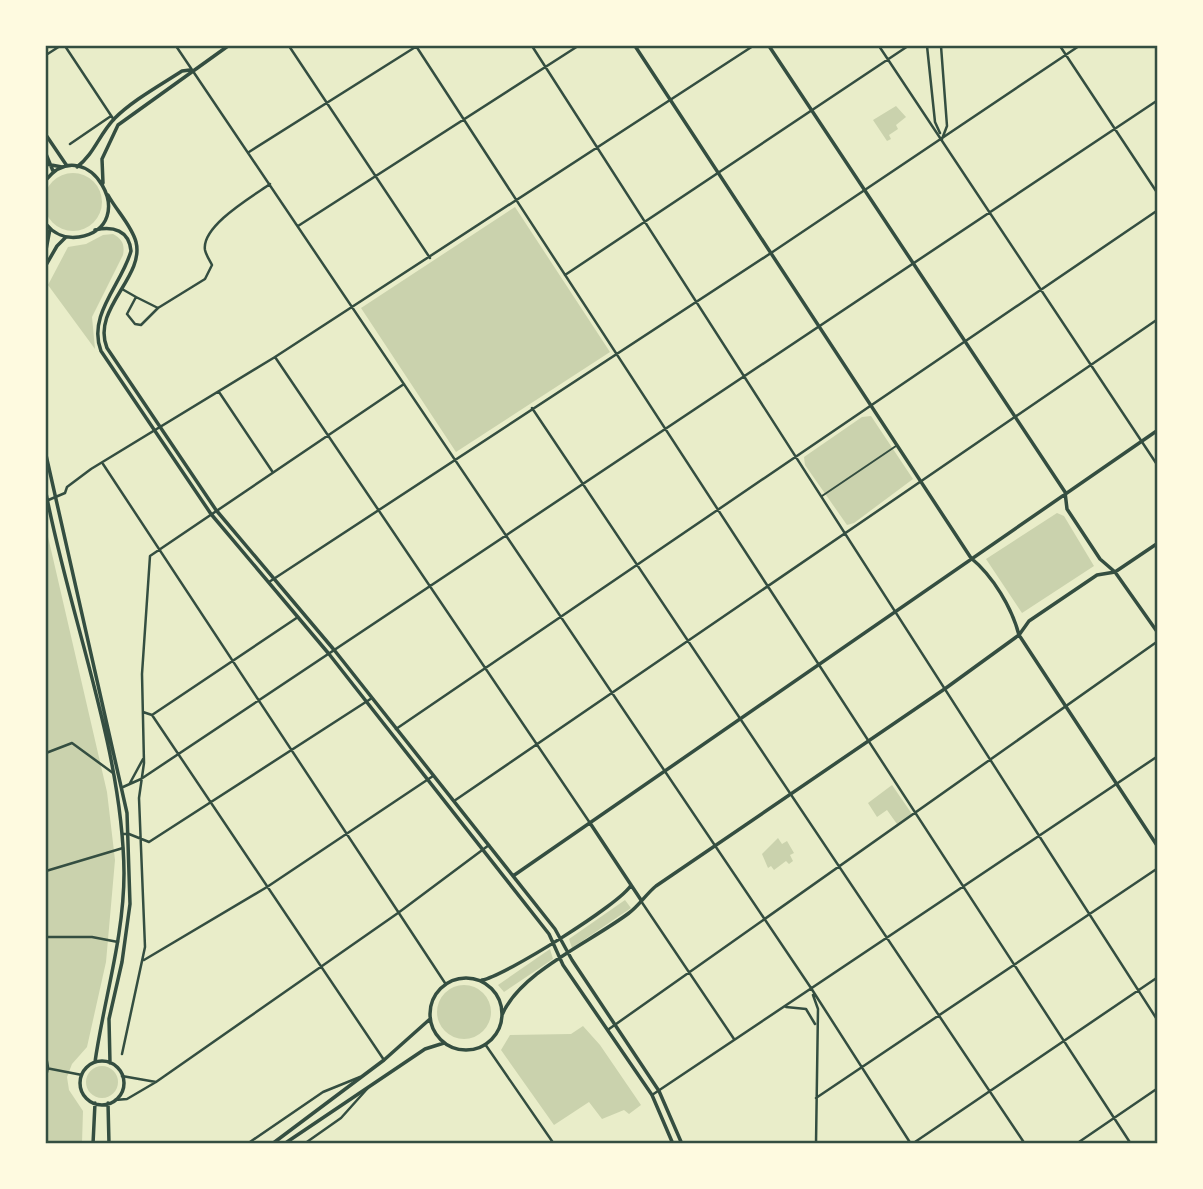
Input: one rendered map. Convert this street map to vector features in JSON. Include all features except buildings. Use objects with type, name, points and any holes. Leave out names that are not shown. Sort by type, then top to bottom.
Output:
[{"type":"main road","points":[[77,167],[92,153],[112,118],[182,71],[192,69],[228,46]]},
{"type":"main road","points":[[635,46],[971,558],[981,566],[1014,617],[1019,635],[1157,847]]},
{"type":"main road","points":[[769,46],[1065,492],[1068,509],[1100,559],[1115,572],[1157,633]]},
{"type":"main road","points":[[103,183],[102,159],[118,125],[186,78],[192,69]]},
{"type":"main road","points":[[46,135],[66,167]]},
{"type":"main road","points":[[46,154],[53,172]]},
{"type":"main road","points":[[48,164],[77,167],[96,175],[136,242],[136,257],[105,322],[105,342],[161,429],[216,510],[335,651],[560,938],[568,955],[659,1091],[682,1143]]},
{"type":"main road","points":[[46,180],[53,172],[66,167]]},
{"type":"main road","points":[[46,224],[66,237],[87,235],[95,230],[107,215],[108,195]]},
{"type":"main road","points":[[46,250],[51,237],[50,229]]},
{"type":"main road","points":[[95,230],[119,230],[130,243],[129,257],[98,321],[97,337],[102,351],[211,513],[329,654],[484,849],[552,942],[560,960],[652,1095],[673,1143]]},
{"type":"main road","points":[[46,265],[66,237]]},
{"type":"main road","points":[[513,876],[971,558],[1052,506],[1065,492],[1157,430]]},
{"type":"main road","points":[[46,454],[54,498],[125,787],[129,834],[129,916],[109,1019],[110,1063],[122,1076],[122,1090],[115,1100],[108,1103],[94,1103],[83,1094],[82,1074],[95,1062],[118,942],[122,834],[113,772],[46,493]]},
{"type":"main road","points":[[502,1015],[496,995],[480,981],[469,978],[445,984],[431,1001],[430,1019],[436,1034],[444,1043],[464,1050],[485,1044],[494,1037],[508,1001],[525,983],[631,912],[656,886],[714,845],[946,688],[1019,635],[1029,621],[1097,575],[1115,572],[1157,543]]},
{"type":"main road","points":[[590,822],[641,901]]},
{"type":"main road","points":[[480,981],[499,976],[560,938],[623,897],[631,885]]},
{"type":"main road","points":[[272,1143],[384,1060],[430,1019]]},
{"type":"main road","points":[[284,1143],[425,1049],[444,1043]]},
{"type":"main road","points":[[95,1062],[110,1063]]},
{"type":"main road","points":[[93,1143],[94,1103]]},
{"type":"main road","points":[[108,1103],[109,1143]]},
{"type":"street","points":[[46,55],[63,46],[112,118],[70,144]]},
{"type":"street","points":[[176,46],[811,988],[911,1143],[1157,977]]},
{"type":"street","points":[[289,46],[430,258]]},
{"type":"street","points":[[249,152],[416,46],[1131,1143]]},
{"type":"street","points":[[532,46],[1157,1021]]},
{"type":"street","points":[[298,226],[578,46]]},
{"type":"street","points":[[46,501],[430,258],[753,46]]},
{"type":"street","points":[[879,46],[1157,466]]},
{"type":"street","points":[[565,275],[908,46]]},
{"type":"street","points":[[928,46],[935,122],[942,139]]},
{"type":"street","points":[[941,46],[947,126],[942,139]]},
{"type":"street","points":[[1060,46],[1157,194]]},
{"type":"street","points":[[269,582],[771,253],[1079,46]]},
{"type":"street","points":[[125,787],[335,651],[1157,100]]},
{"type":"street","points":[[136,297],[127,314],[135,324],[141,325],[158,308],[205,279],[212,265],[205,249],[206,239],[213,228],[270,184]]},
{"type":"street","points":[[396,729],[1157,210]]},
{"type":"street","points":[[121,288],[158,308]]},
{"type":"street","points":[[454,801],[1157,319]]},
{"type":"street","points":[[275,357],[590,822]]},
{"type":"street","points":[[122,1054],[143,960],[140,838],[144,757],[142,674],[150,556],[158,548],[404,384]]},
{"type":"street","points":[[219,392],[272,472]]},
{"type":"street","points":[[532,408],[1025,1143]]},
{"type":"street","points":[[103,464],[445,984]]},
{"type":"street","points":[[152,715],[298,617]]},
{"type":"street","points":[[607,1030],[917,814],[1157,642]]},
{"type":"street","points":[[122,834],[149,842],[372,698]]},
{"type":"street","points":[[144,712],[152,715],[384,1060]]},
{"type":"street","points":[[46,753],[72,743],[120,775]]},
{"type":"street","points":[[652,1095],[1157,756]]},
{"type":"street","points":[[125,787],[144,757]]},
{"type":"street","points":[[143,960],[267,887],[433,776]]},
{"type":"street","points":[[115,1100],[127,1099],[156,1082],[398,913],[489,845]]},
{"type":"street","points":[[46,871],[123,848]]},
{"type":"street","points":[[816,1098],[1157,868]]},
{"type":"street","points":[[641,901],[734,1040]]},
{"type":"street","points":[[46,937],[92,937],[118,942]]},
{"type":"street","points":[[811,988],[818,1009],[816,1143]]},
{"type":"street","points":[[782,1007],[806,1009],[816,1028]]},
{"type":"street","points":[[485,1044],[554,1143]]},
{"type":"street","points":[[46,1056],[46,1077]]},
{"type":"street","points":[[47,1067],[82,1074]]},
{"type":"street","points":[[122,1076],[156,1082]]},
{"type":"street","points":[[247,1143],[323,1092],[363,1076]]},
{"type":"street","points":[[46,1083],[46,1143]]},
{"type":"street","points":[[304,1143],[341,1118],[372,1083]]},
{"type":"street","points":[[1076,1143],[1157,1088]]},
{"type":"lane","points":[[822,496],[897,445]]},
{"type":"green space","points":[[896,106],[906,117],[896,125],[898,129],[889,135],[891,139],[887,141],[873,120]]},
{"type":"green space","points":[[73,173],[89,178],[97,186],[102,202],[97,218],[89,226],[73,231],[57,226],[49,218],[44,202],[49,186],[57,178]]},
{"type":"green space","points":[[515,207],[610,352],[456,452],[361,308]]},
{"type":"green space","points":[[113,234],[122,242],[123,255],[92,317],[95,349],[48,285],[68,247],[86,244],[103,235]]},
{"type":"green space","points":[[871,416],[913,479],[854,523],[847,525],[805,465],[804,457],[862,417]]},
{"type":"green space","points":[[1057,513],[1064,516],[1094,566],[1022,613],[986,559]]},
{"type":"green space","points":[[46,528],[107,792],[115,860],[106,962],[87,1047],[72,1064],[67,1077],[69,1090],[83,1111],[82,1143],[46,1143]]},
{"type":"green space","points":[[892,785],[912,814],[897,824],[887,810],[877,817],[868,803]]},
{"type":"green space","points":[[778,838],[782,844],[787,841],[794,853],[790,855],[793,861],[789,864],[786,861],[774,870],[771,866],[768,868],[762,854]]},
{"type":"green space","points":[[625,900],[631,908],[572,948],[569,939]]},
{"type":"green space","points":[[550,949],[553,959],[504,992],[498,985]]},
{"type":"green space","points":[[464,985],[483,993],[491,1012],[483,1031],[464,1039],[445,1031],[437,1012],[445,993]]},
{"type":"green space","points":[[583,1026],[600,1045],[641,1105],[629,1114],[624,1110],[602,1119],[589,1102],[554,1125],[501,1050],[510,1035],[571,1034]]},
{"type":"green space","points":[[102,1066],[113,1071],[118,1082],[113,1093],[102,1098],[91,1093],[86,1082],[91,1071]]}]
